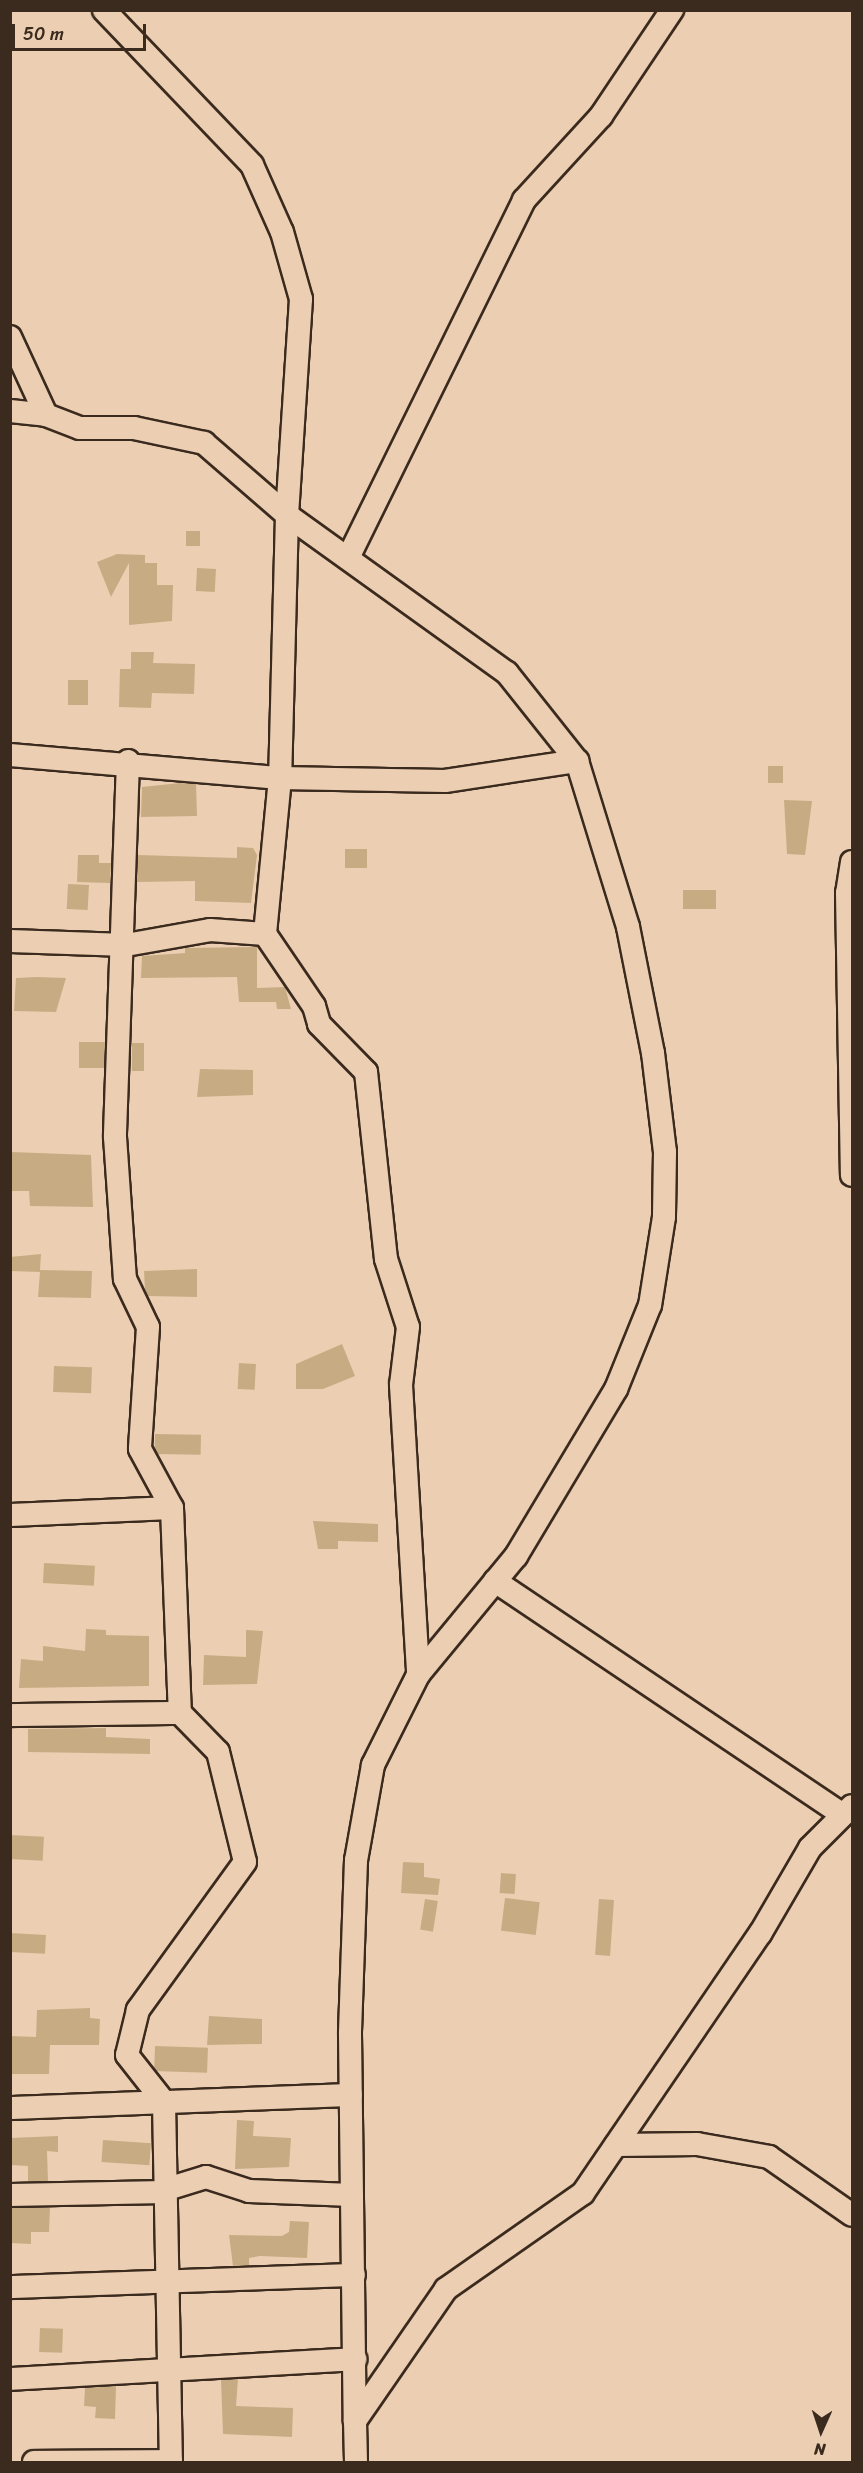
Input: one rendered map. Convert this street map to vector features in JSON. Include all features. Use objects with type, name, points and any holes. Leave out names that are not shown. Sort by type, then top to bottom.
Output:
[{"type":"street","points":[[104,10],[252,165],[282,232],[301,299],[287,515],[280,778],[265,934],[314,1006],[319,1024],[366,1072],[386,1259],[408,1328],[401,1385],[418,1675]]},
{"type":"street","points":[[348,558],[524,200],[601,116],[672,10]]},
{"type":"street","points":[[10,337],[46,415]]},
{"type":"street","points":[[10,411],[46,415],[80,428],[144,429],[204,443],[287,515],[507,673],[577,761],[627,927],[653,1053],[665,1152],[664,1216],[650,1305],[616,1389],[495,1581],[418,1675],[373,1765],[356,1860],[351,2095],[356,2463]]},
{"type":"street","points":[[10,755],[128,761],[280,778],[446,781],[577,761]]},
{"type":"street","points":[[34,2463],[171,2462],[164,2102],[127,2055],[138,2010],[245,1862],[218,1752],[180,1713],[172,1509],[140,1449],[148,1327],[125,1279],[116,1137],[126,945],[128,761]]},
{"type":"street","points":[[852,862],[847,893],[852,1174]]},
{"type":"street","points":[[10,941],[126,945],[210,930],[265,934]]},
{"type":"street","points":[[10,1515],[172,1509]]},
{"type":"street","points":[[355,2421],[446,2289],[583,2193],[760,1934],[810,1848],[847,1810],[495,1581]]},
{"type":"street","points":[[10,1715],[180,1713]]},
{"type":"street","points":[[10,2108],[351,2095]]},
{"type":"street","points":[[616,2145],[697,2144],[769,2157],[852,2215]]},
{"type":"street","points":[[10,2195],[165,2191],[206,2177],[249,2191],[352,2195]]},
{"type":"street","points":[[10,2287],[168,2285],[354,2276]]},
{"type":"street","points":[[10,2379],[355,2359]]},
{"type":"building","points":[[186,531],[200,531],[200,546],[186,546]]},
{"type":"building","points":[[117,554],[145,555],[145,563],[157,563],[157,585],[173,585],[172,621],[129,625],[129,563],[111,597],[97,562]]},
{"type":"building","points":[[197,568],[216,569],[215,592],[196,591]]},
{"type":"building","points":[[131,652],[154,652],[153,663],[195,664],[194,694],[152,693],[151,708],[119,707],[120,669],[131,669]]},
{"type":"building","points":[[68,680],[88,680],[88,705],[68,705]]},
{"type":"building","points":[[768,766],[783,766],[783,783],[768,783]]},
{"type":"building","points":[[180,783],[196,784],[197,816],[141,817],[142,787]]},
{"type":"building","points":[[784,800],[812,801],[805,855],[787,854]]},
{"type":"building","points":[[237,847],[253,848],[257,855],[251,903],[195,901],[195,881],[137,882],[138,855],[237,858]]},
{"type":"building","points":[[345,849],[367,849],[367,868],[345,868]]},
{"type":"building","points":[[78,855],[99,855],[99,863],[111,863],[110,883],[77,882]]},
{"type":"building","points":[[68,884],[89,885],[88,910],[67,909]]},
{"type":"building","points":[[683,890],[716,890],[716,909],[683,909]]},
{"type":"building","points":[[257,947],[257,988],[285,987],[291,1009],[277,1009],[276,1002],[239,1002],[237,977],[141,978],[142,956],[185,953],[185,948]]},
{"type":"building","points":[[16,978],[66,978],[56,1012],[14,1011]]},
{"type":"building","points":[[79,1042],[105,1042],[105,1068],[79,1068]]},
{"type":"building","points":[[132,1043],[144,1043],[144,1071],[132,1071]]},
{"type":"building","points":[[200,1069],[253,1070],[253,1095],[197,1097]]},
{"type":"building","points":[[11,1152],[91,1155],[93,1207],[30,1206],[29,1191],[11,1191]]},
{"type":"building","points":[[41,1254],[40,1270],[92,1271],[91,1298],[38,1297],[40,1272],[10,1271],[10,1257]]},
{"type":"building","points":[[197,1269],[197,1297],[148,1296],[145,1289],[144,1271]]},
{"type":"building","points":[[342,1344],[355,1376],[323,1389],[296,1389],[296,1364]]},
{"type":"building","points":[[239,1363],[256,1364],[255,1390],[238,1389]]},
{"type":"building","points":[[54,1366],[92,1367],[91,1393],[53,1392]]},
{"type":"building","points":[[155,1434],[201,1435],[201,1455],[155,1454]]},
{"type":"building","points":[[313,1521],[378,1524],[378,1542],[338,1541],[338,1549],[318,1549]]},
{"type":"building","points":[[44,1563],[95,1566],[94,1586],[43,1583]]},
{"type":"building","points":[[86,1629],[106,1630],[106,1635],[149,1636],[149,1686],[19,1688],[21,1659],[43,1661],[43,1646],[85,1651]]},
{"type":"building","points":[[246,1630],[263,1631],[257,1684],[203,1685],[204,1655],[246,1657]]},
{"type":"building","points":[[106,1728],[106,1737],[150,1739],[150,1754],[28,1752],[28,1729]]},
{"type":"building","points":[[10,1835],[44,1837],[43,1861],[10,1859]]},
{"type":"building","points":[[403,1862],[424,1863],[424,1877],[440,1879],[438,1895],[401,1893]]},
{"type":"building","points":[[501,1873],[516,1874],[515,1894],[500,1893]]},
{"type":"building","points":[[505,1898],[540,1902],[536,1935],[501,1931]]},
{"type":"building","points":[[425,1899],[438,1901],[433,1932],[420,1930]]},
{"type":"building","points":[[599,1899],[614,1900],[610,1956],[595,1955]]},
{"type":"building","points":[[10,1933],[46,1935],[45,1954],[10,1952]]},
{"type":"building","points":[[90,2008],[90,2018],[100,2019],[99,2045],[50,2045],[49,2074],[10,2074],[10,2036],[36,2037],[37,2010]]},
{"type":"building","points":[[209,2016],[262,2019],[262,2044],[207,2045]]},
{"type":"building","points":[[155,2046],[208,2048],[207,2073],[154,2071]]},
{"type":"building","points":[[237,2120],[254,2121],[253,2136],[291,2138],[289,2167],[235,2169]]},
{"type":"building","points":[[58,2136],[58,2152],[47,2151],[48,2181],[28,2181],[28,2166],[10,2165],[10,2138]]},
{"type":"building","points":[[103,2140],[151,2143],[149,2165],[101,2162]]},
{"type":"building","points":[[10,2208],[50,2208],[49,2232],[31,2232],[31,2244],[10,2243]]},
{"type":"building","points":[[290,2221],[309,2222],[307,2258],[260,2256],[249,2258],[249,2265],[233,2266],[229,2235],[282,2236],[289,2232]]},
{"type":"building","points":[[40,2328],[63,2329],[62,2353],[39,2352]]},
{"type":"building","points":[[238,2379],[236,2406],[293,2408],[292,2437],[223,2434],[221,2380]]},
{"type":"building","points":[[116,2386],[115,2419],[95,2418],[96,2407],[84,2406],[85,2388]]}]
